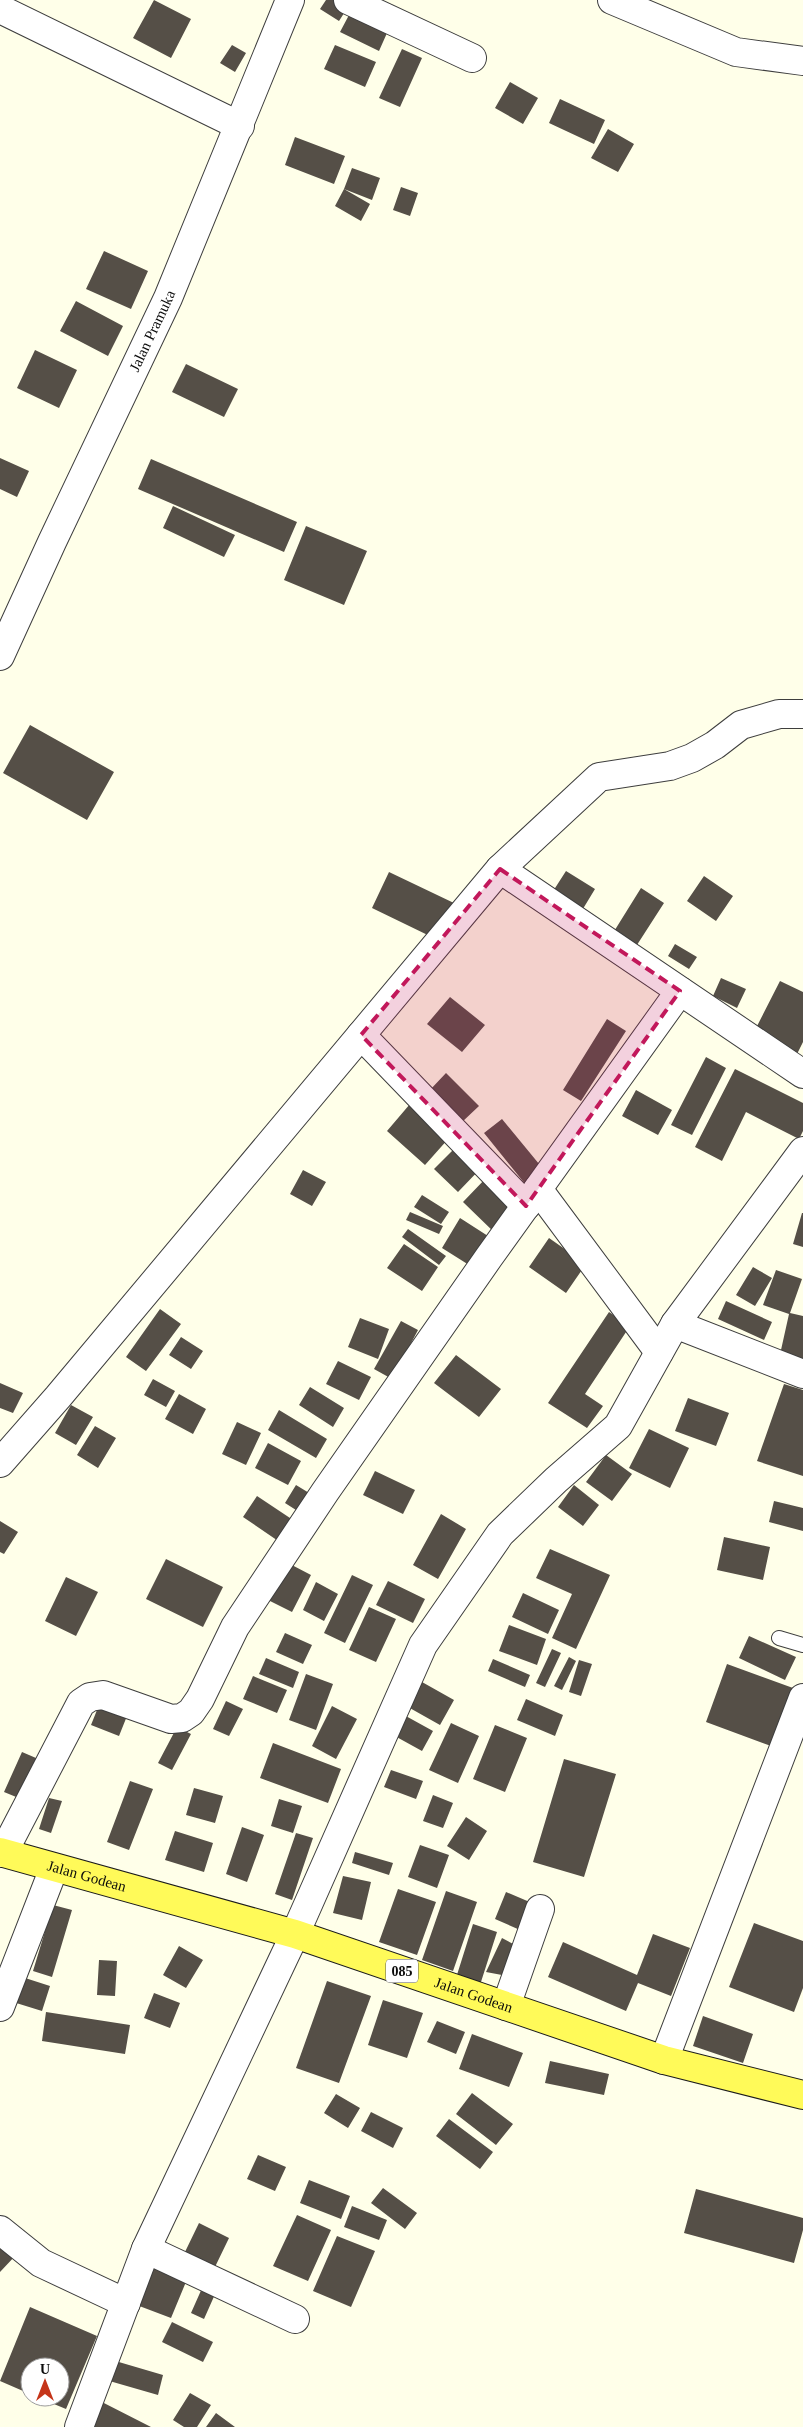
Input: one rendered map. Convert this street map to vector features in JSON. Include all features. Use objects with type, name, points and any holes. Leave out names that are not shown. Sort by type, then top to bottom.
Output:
[{"type":"main road","name":"Jalan Godean","points":[[2,1853],[295,1934],[664,2060],[803,2095]]},
{"type":"street","name":"Jalan Pramuka","points":[[0,656],[168,298],[290,0]]},
{"type":"street","points":[[348,0],[472,58]]},
{"type":"street","points":[[612,0],[736,52],[803,61]]},
{"type":"street","points":[[0,9],[240,126]]},
{"type":"street","points":[[0,1463],[58,1397],[500,869],[600,777],[670,766],[692,758],[715,745],[741,725],[779,714],[803,714]]},
{"type":"street","points":[[500,869],[803,1074]]},
{"type":"street","points":[[2,1853],[81,1703],[90,1697],[103,1695],[171,1719],[182,1718],[191,1712],[200,1699],[235,1627],[331,1484],[532,1197],[680,991]]},
{"type":"street","points":[[361,1036],[532,1197],[659,1352]]},
{"type":"street","points":[[79,2427],[146,2249],[295,1934],[423,1645],[500,1534],[556,1480],[618,1426],[675,1324],[803,1151]]},
{"type":"street","points":[[675,1324],[803,1374]]},
{"type":"street","points":[[664,2060],[803,1698]]},
{"type":"street","points":[[0,2007],[54,1868]]},
{"type":"street","points":[[506,2006],[540,1909]]},
{"type":"street","points":[[0,2230],[41,2263],[126,2303]]},
{"type":"street","points":[[146,2249],[295,2319]]},
{"type":"lane","points":[[779,1638],[803,1645]]},
{"type":"highlighted area","points":[[500,869],[680,991],[526,1206],[361,1035]]},
{"type":"building","points":[[154,0],[191,19],[171,58],[133,38]]},
{"type":"building","points":[[326,0],[336,0],[348,7],[339,21],[320,9]]},
{"type":"building","points":[[349,15],[387,33],[379,51],[340,32]]},
{"type":"building","points":[[232,45],[246,53],[235,72],[220,63]]},
{"type":"building","points":[[335,45],[376,62],[365,87],[324,69]]},
{"type":"building","points":[[402,49],[422,58],[400,107],[379,98]]},
{"type":"building","points":[[510,82],[538,98],[523,124],[495,108]]},
{"type":"building","points":[[560,99],[605,120],[594,144],[549,123]]},
{"type":"building","points":[[608,129],[634,144],[618,172],[591,158]]},
{"type":"building","points":[[295,137],[345,156],[334,184],[285,165]]},
{"type":"building","points":[[352,168],[380,178],[372,200],[344,189]]},
{"type":"building","points":[[401,187],[418,193],[410,216],[393,210]]},
{"type":"building","points":[[344,189],[370,204],[361,221],[335,206]]},
{"type":"building","points":[[104,251],[148,271],[131,309],[86,289]]},
{"type":"building","points":[[76,301],[123,326],[108,356],[60,331]]},
{"type":"building","points":[[35,350],[77,370],[59,408],[17,388]]},
{"type":"building","points":[[186,364],[238,389],[224,417],[172,392]]},
{"type":"building","points":[[0,458],[29,471],[17,497],[0,489]]},
{"type":"building","points":[[151,459],[297,522],[284,552],[138,489]]},
{"type":"building","points":[[173,506],[235,535],[224,557],[163,528]]},
{"type":"building","points":[[306,526],[367,551],[344,605],[284,580]]},
{"type":"building","points":[[30,725],[114,772],[87,820],[3,773]]},
{"type":"building","points":[[566,871],[595,889],[578,917],[548,899]]},
{"type":"building","points":[[389,872],[456,904],[438,940],[372,908]]},
{"type":"building","points":[[704,876],[733,896],[716,921],[687,901]]},
{"type":"building","points":[[641,888],[664,903],[635,948],[613,933]]},
{"type":"building","points":[[675,944],[697,957],[689,969],[668,956]]},
{"type":"building","points":[[721,978],[746,989],[737,1008],[713,996]]},
{"type":"building","points":[[780,981],[803,992],[803,1042],[796,1056],[753,1034]]},
{"type":"building","points":[[450,997],[485,1025],[462,1052],[427,1024]]},
{"type":"building","points":[[607,1019],[626,1031],[581,1101],[563,1090]]},
{"type":"building","points":[[706,1057],[726,1068],[692,1135],[671,1125]]},
{"type":"building","points":[[735,1069],[803,1103],[803,1131],[799,1139],[746,1112],[722,1161],[695,1147]]},
{"type":"building","points":[[446,1073],[479,1106],[461,1123],[429,1091]]},
{"type":"building","points":[[636,1090],[672,1110],[658,1135],[622,1116]]},
{"type":"building","points":[[410,1104],[449,1138],[425,1165],[387,1131]]},
{"type":"building","points":[[502,1119],[544,1170],[526,1185],[484,1133]]},
{"type":"building","points":[[459,1144],[483,1166],[458,1192],[434,1169]]},
{"type":"building","points":[[303,1170],[326,1182],[312,1206],[290,1194]]},
{"type":"building","points":[[487,1177],[521,1210],[497,1235],[463,1202]]},
{"type":"building","points":[[422,1195],[449,1212],[441,1224],[414,1207]]},
{"type":"building","points":[[410,1212],[443,1226],[439,1234],[406,1220]]},
{"type":"building","points":[[803,1213],[803,1247],[793,1244]]},
{"type":"building","points":[[460,1218],[488,1236],[469,1265],[442,1248]]},
{"type":"building","points":[[408,1229],[446,1256],[439,1265],[402,1237]]},
{"type":"building","points":[[549,1238],[586,1264],[566,1293],[529,1267]]},
{"type":"building","points":[[404,1244],[438,1267],[422,1291],[387,1268]]},
{"type":"building","points":[[753,1267],[772,1278],[755,1306],[736,1295]]},
{"type":"building","points":[[776,1270],[802,1279],[790,1313],[803,1316],[803,1364],[779,1359],[789,1314],[763,1305]]},
{"type":"building","points":[[726,1301],[772,1322],[764,1340],[718,1319]]},
{"type":"building","points":[[160,1309],[181,1324],[146,1371],[126,1357]]},
{"type":"building","points":[[609,1312],[630,1326],[585,1394],[603,1406],[587,1428],[548,1403]]},
{"type":"building","points":[[360,1318],[389,1329],[378,1359],[348,1347]]},
{"type":"building","points":[[401,1321],[418,1330],[392,1379],[374,1369]]},
{"type":"building","points":[[181,1337],[203,1351],[191,1369],[169,1355]]},
{"type":"building","points":[[456,1355],[501,1389],[479,1417],[434,1383]]},
{"type":"building","points":[[338,1361],[371,1377],[359,1400],[326,1384]]},
{"type":"building","points":[[153,1379],[175,1391],[166,1407],[144,1395]]},
{"type":"building","points":[[0,1383],[23,1393],[13,1413],[0,1408]]},
{"type":"building","points":[[784,1384],[803,1390],[803,1476],[757,1461]]},
{"type":"building","points":[[310,1387],[344,1408],[333,1427],[299,1405]]},
{"type":"building","points":[[179,1394],[206,1409],[193,1434],[165,1419]]},
{"type":"building","points":[[688,1398],[729,1413],[716,1446],[675,1431]]},
{"type":"building","points":[[71,1405],[93,1417],[76,1445],[55,1433]]},
{"type":"building","points":[[279,1410],[327,1439],[316,1458],[268,1430]]},
{"type":"building","points":[[237,1422],[261,1433],[246,1465],[222,1454]]},
{"type":"building","points":[[95,1426],[116,1438],[98,1468],[77,1455]]},
{"type":"building","points":[[649,1429],[689,1448],[670,1488],[629,1468]]},
{"type":"building","points":[[268,1443],[301,1461],[288,1485],[255,1468]]},
{"type":"building","points":[[606,1455],[632,1474],[612,1501],[586,1482]]},
{"type":"building","points":[[375,1471],[415,1490],[403,1514],[363,1495]]},
{"type":"building","points":[[296,1485],[319,1499],[307,1517],[285,1503]]},
{"type":"building","points":[[574,1485],[599,1505],[583,1526],[558,1507]]},
{"type":"building","points":[[257,1496],[302,1526],[287,1547],[243,1517]]},
{"type":"building","points":[[774,1501],[803,1508],[803,1531],[769,1522]]},
{"type":"building","points":[[441,1514],[466,1529],[438,1579],[413,1565]]},
{"type":"building","points":[[0,1521],[18,1532],[4,1554],[0,1552]]},
{"type":"building","points":[[724,1537],[770,1547],[763,1580],[717,1570]]},
{"type":"building","points":[[550,1549],[610,1575],[576,1649],[552,1638],[572,1594],[536,1578]]},
{"type":"building","points":[[166,1559],[223,1587],[203,1627],[146,1599]]},
{"type":"building","points":[[288,1563],[311,1575],[292,1612],[268,1600]]},
{"type":"building","points":[[352,1575],[373,1585],[345,1643],[324,1633]]},
{"type":"building","points":[[66,1577],[98,1592],[76,1636],[45,1621]]},
{"type":"building","points":[[388,1581],[425,1599],[413,1623],[376,1605]]},
{"type":"building","points":[[316,1582],[338,1594],[324,1621],[303,1610]]},
{"type":"building","points":[[523,1593],[559,1610],[548,1634],[512,1617]]},
{"type":"building","points":[[369,1607],[396,1619],[376,1662],[349,1650]]},
{"type":"building","points":[[509,1625],[546,1639],[537,1665],[499,1651]]},
{"type":"building","points":[[285,1633],[312,1645],[303,1664],[276,1652]]},
{"type":"building","points":[[749,1636],[796,1657],[785,1680],[739,1658]]},
{"type":"building","points":[[552,1649],[561,1653],[545,1687],[536,1683]]},
{"type":"building","points":[[569,1657],[576,1661],[562,1690],[554,1686]]},
{"type":"building","points":[[266,1658],[299,1672],[293,1688],[259,1674]]},
{"type":"building","points":[[493,1659],[530,1675],[525,1687],[488,1671]]},
{"type":"building","points":[[579,1660],[592,1664],[581,1696],[569,1692]]},
{"type":"building","points":[[727,1664],[793,1688],[771,1746],[706,1722]]},
{"type":"building","points":[[306,1674],[333,1684],[316,1730],[289,1720]]},
{"type":"building","points":[[253,1676],[287,1690],[277,1713],[243,1699]]},
{"type":"building","points":[[422,1682],[454,1700],[440,1725],[408,1707]]},
{"type":"building","points":[[526,1699],[563,1715],[555,1736],[517,1720]]},
{"type":"building","points":[[226,1701],[243,1709],[229,1736],[213,1729]]},
{"type":"building","points":[[99,1705],[127,1716],[119,1736],[91,1725]]},
{"type":"building","points":[[332,1706],[357,1719],[336,1759],[312,1746]]},
{"type":"building","points":[[404,1715],[433,1731],[422,1751],[393,1735]]},
{"type":"building","points":[[451,1723],[479,1736],[458,1783],[429,1770]]},
{"type":"building","points":[[495,1725],[527,1738],[505,1792],[473,1779]]},
{"type":"building","points":[[177,1727],[191,1734],[172,1770],[158,1763]]},
{"type":"building","points":[[273,1743],[341,1769],[328,1803],[260,1778]]},
{"type":"building","points":[[22,1752],[43,1761],[26,1801],[4,1792]]},
{"type":"building","points":[[564,1759],[616,1774],[584,1877],[533,1862]]},
{"type":"building","points":[[391,1770],[423,1781],[416,1799],[384,1787]]},
{"type":"building","points":[[130,1781],[153,1789],[129,1850],[107,1842]]},
{"type":"building","points":[[194,1788],[223,1796],[215,1823],[186,1815]]},
{"type":"building","points":[[433,1795],[453,1803],[443,1828],[423,1821]]},
{"type":"building","points":[[49,1798],[62,1801],[51,1833],[39,1829]]},
{"type":"building","points":[[279,1799],[302,1806],[293,1833],[271,1826]]},
{"type":"building","points":[[466,1817],[487,1831],[469,1860],[447,1846]]},
{"type":"building","points":[[242,1827],[264,1835],[247,1882],[226,1874]]},
{"type":"building","points":[[175,1831],[213,1843],[204,1872],[165,1860]]},
{"type":"building","points":[[296,1833],[313,1838],[292,1900],[275,1894]]},
{"type":"building","points":[[420,1845],[449,1855],[437,1888],[408,1877]]},
{"type":"building","points":[[355,1852],[393,1863],[389,1875],[352,1863]]},
{"type":"building","points":[[343,1876],[371,1882],[362,1920],[333,1913]]},
{"type":"building","points":[[398,1889],[436,1902],[417,1955],[379,1942]]},
{"type":"building","points":[[446,1891],[477,1902],[453,1971],[422,1960]]},
{"type":"building","points":[[506,1892],[532,1903],[520,1930],[495,1919]]},
{"type":"building","points":[[53,1905],[72,1910],[52,1977],[33,1971]]},
{"type":"building","points":[[754,1923],[803,1941],[803,1988],[794,2012],[729,1987]]},
{"type":"building","points":[[473,1924],[497,1932],[480,1985],[456,1978]]},
{"type":"building","points":[[653,1934],[690,1948],[671,1996],[638,1983],[626,2011],[548,1977],[563,1942],[637,1975]]},
{"type":"building","points":[[502,1938],[515,1945],[502,1975],[486,1972]]},
{"type":"building","points":[[179,1946],[203,1960],[186,1988],[163,1975]]},
{"type":"building","points":[[99,1960],[117,1961],[115,1996],[97,1995]]},
{"type":"building","points":[[22,1977],[50,1986],[42,2011],[13,2002]]},
{"type":"building","points":[[327,1981],[371,1996],[339,2083],[296,2068]]},
{"type":"building","points":[[154,1993],[180,2003],[170,2028],[144,2018]]},
{"type":"building","points":[[383,2000],[423,2013],[407,2058],[368,2045]]},
{"type":"building","points":[[46,2012],[130,2025],[125,2054],[42,2041]]},
{"type":"building","points":[[703,2016],[753,2034],[743,2063],[693,2046]]},
{"type":"building","points":[[437,2021],[465,2032],[456,2054],[427,2042]]},
{"type":"building","points":[[472,2034],[523,2053],[509,2087],[459,2069]]},
{"type":"building","points":[[550,2061],[609,2074],[604,2095],[545,2083]]},
{"type":"building","points":[[472,2093],[513,2124],[496,2145],[456,2114]]},
{"type":"building","points":[[336,2094],[360,2108],[348,2128],[324,2113]]},
{"type":"building","points":[[371,2112],[403,2128],[393,2148],[361,2131]]},
{"type":"building","points":[[449,2119],[493,2152],[480,2169],[436,2136]]},
{"type":"building","points":[[258,2155],[286,2167],[275,2191],[247,2179]]},
{"type":"building","points":[[309,2180],[350,2196],[341,2219],[300,2203]]},
{"type":"building","points":[[383,2188],[417,2213],[405,2229],[371,2203]]},
{"type":"building","points":[[696,2189],[803,2218],[803,2230],[794,2263],[684,2233]]},
{"type":"building","points":[[352,2206],[387,2220],[379,2240],[344,2227]]},
{"type":"building","points":[[297,2215],[331,2230],[308,2281],[273,2266]]},
{"type":"building","points":[[199,2223],[229,2238],[214,2269],[184,2254]]},
{"type":"building","points":[[337,2236],[375,2251],[351,2307],[313,2291]]},
{"type":"building","points":[[0,2240],[16,2255],[0,2272]]},
{"type":"building","points":[[151,2262],[188,2277],[171,2318],[134,2304]]},
{"type":"building","points":[[203,2286],[216,2292],[204,2319],[191,2313]]},
{"type":"building","points":[[30,2307],[97,2336],[70,2400],[70,2357],[20,2357],[20,2390],[0,2381]]},
{"type":"building","points":[[172,2322],[213,2342],[203,2362],[162,2342]]},
{"type":"building","points":[[112,2360],[163,2375],[158,2395],[106,2380]]},
{"type":"building","points":[[190,2393],[211,2405],[197,2427],[184,2427],[173,2420]]},
{"type":"building","points":[[98,2400],[151,2427],[91,2427]]},
{"type":"building","points":[[216,2413],[235,2427],[206,2427]]}]
